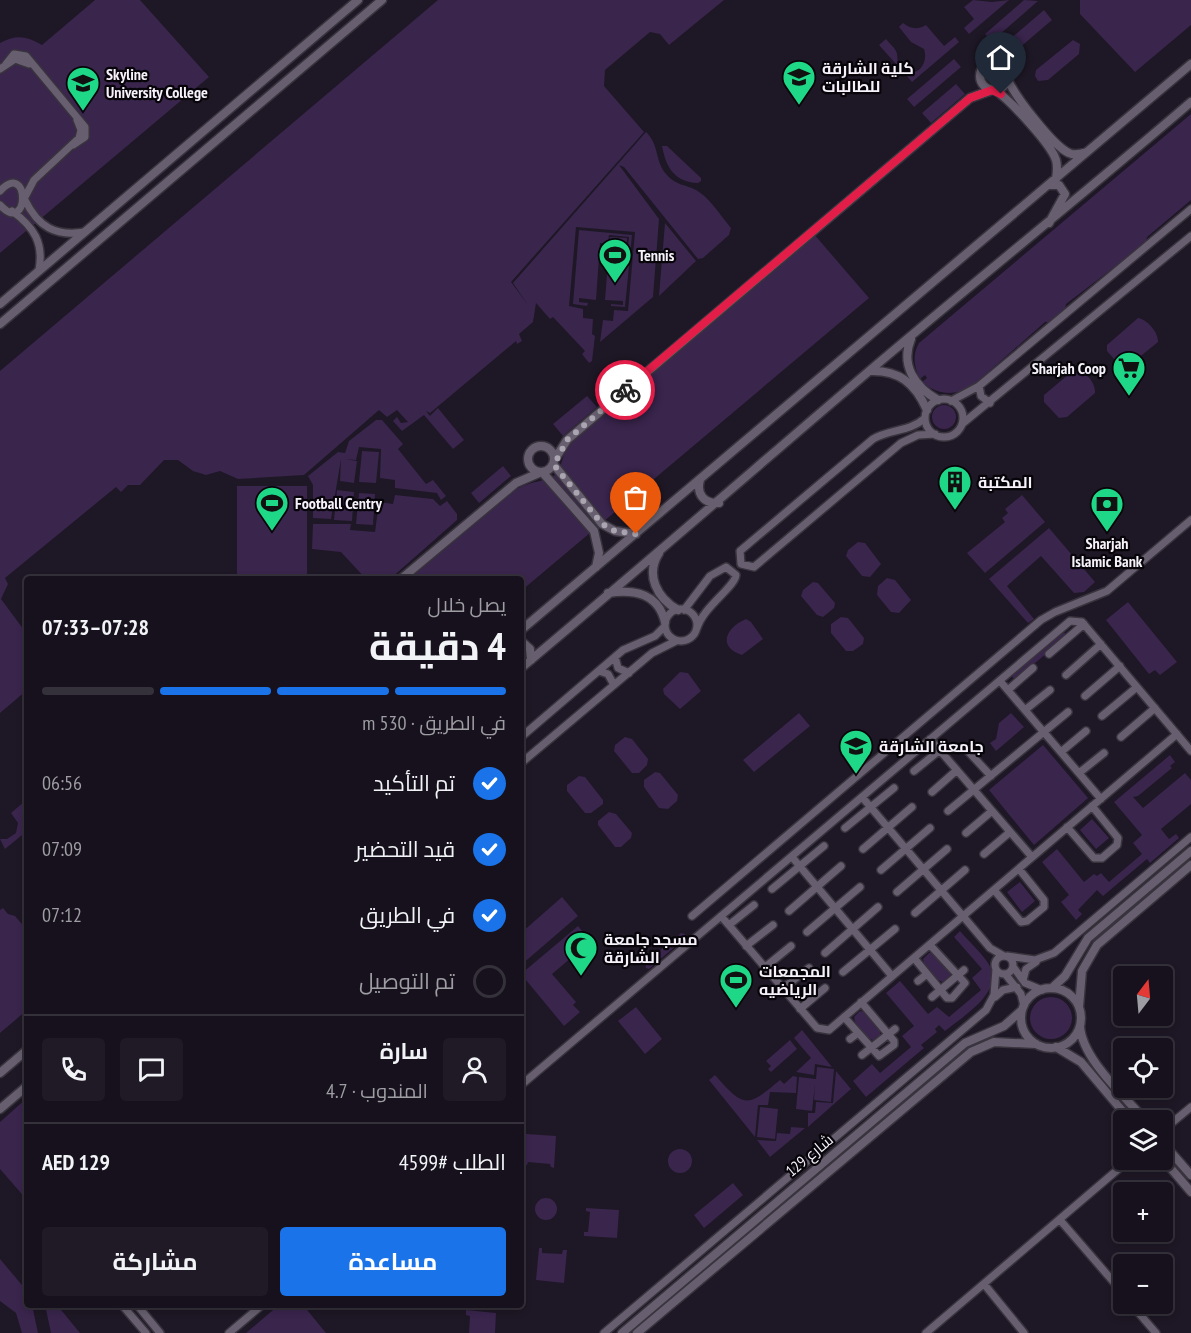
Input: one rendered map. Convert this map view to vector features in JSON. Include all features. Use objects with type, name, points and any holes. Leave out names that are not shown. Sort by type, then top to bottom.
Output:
[{"type":"street","points":[[0,304],[358,0]]},
{"type":"street","points":[[0,324],[382,0]]},
{"type":"street","points":[[3,66],[17,59],[31,65],[77,120],[81,135],[34,180],[19,209],[6,212]]},
{"type":"street","points":[[970,98],[982,68],[994,62],[1007,69],[1008,80],[1057,161],[1056,179]]},
{"type":"street","points":[[524,628],[1191,64]]},
{"type":"street","points":[[980,77],[984,86],[994,90],[1016,107],[1041,132],[1066,152],[1078,154],[1088,152]]},
{"type":"street","points":[[405,576],[516,483],[541,473],[554,462],[567,440],[970,98],[1003,87],[1008,80]]},
{"type":"street","points":[[524,666],[1191,102]]},
{"type":"street","points":[[0,191],[8,185],[34,180]]},
{"type":"street","points":[[15,185],[22,190],[33,214],[49,230],[64,234],[85,232]]},
{"type":"street","points":[[1048,186],[1059,185],[1065,194],[1049,224]]},
{"type":"street","points":[[0,205],[6,212],[30,227],[40,243],[39,270]]},
{"type":"street","points":[[870,371],[887,371],[900,375],[938,400],[951,401],[979,386],[1191,209]]},
{"type":"street","points":[[938,400],[909,428],[887,432],[873,439],[740,551],[741,564],[753,567],[902,442],[918,435],[951,436],[962,424],[1191,236]]},
{"type":"street","points":[[912,336],[906,354],[908,368],[920,390],[930,430],[935,434]]},
{"type":"street","points":[[900,375],[908,368]]},
{"type":"street","points":[[979,386],[981,396],[990,403]]},
{"type":"street","points":[[951,401],[962,413],[962,424]]},
{"type":"street","points":[[516,483],[531,451],[567,440]]},
{"type":"street","points":[[545,446],[552,451],[554,462],[596,518],[615,531],[636,534]]},
{"type":"street","points":[[528,460],[531,468],[541,473],[589,524],[598,540],[596,567]]},
{"type":"street","points":[[700,480],[699,491],[702,497],[711,503],[719,503]]},
{"type":"street","points":[[589,524],[596,518]]},
{"type":"street","points":[[692,916],[1041,620],[1107,591],[1191,520]]},
{"type":"street","points":[[662,550],[653,566],[653,594],[669,636],[676,640]]},
{"type":"street","points":[[524,735],[632,644],[655,636],[670,614],[681,610],[717,570],[726,567],[734,571],[736,575],[734,584],[709,606],[689,639],[676,640],[652,653],[524,761]]},
{"type":"street","points":[[608,593],[627,590],[653,594],[694,616],[697,628]]},
{"type":"street","points":[[524,1083],[1070,621],[1076,619],[1084,624],[1191,751]]},
{"type":"street","points":[[1049,654],[1084,624]]},
{"type":"street","points":[[524,644],[530,649],[531,660]]},
{"type":"street","points":[[1066,675],[1101,644]]},
{"type":"street","points":[[615,657],[618,668],[628,673]]},
{"type":"street","points":[[1085,696],[1120,666]]},
{"type":"street","points":[[1008,690],[1033,668]]},
{"type":"street","points":[[598,671],[608,674],[614,686]]},
{"type":"street","points":[[1000,681],[1101,799]]},
{"type":"street","points":[[1102,716],[1137,687]]},
{"type":"street","points":[[1025,710],[1050,690]]},
{"type":"street","points":[[1120,737],[1155,708]]},
{"type":"street","points":[[948,811],[1068,712]]},
{"type":"street","points":[[1061,752],[1086,731]]},
{"type":"street","points":[[721,916],[800,1009],[821,1030],[829,1030],[1177,734]]},
{"type":"street","points":[[930,739],[1032,858]]},
{"type":"street","points":[[964,748],[991,776]]},
{"type":"street","points":[[914,771],[940,750]]},
{"type":"street","points":[[1079,773],[1104,753]]},
{"type":"street","points":[[932,792],[957,770]]},
{"type":"street","points":[[845,828],[894,788]]},
{"type":"street","points":[[862,797],[990,948],[1006,956],[1041,960]]},
{"type":"street","points":[[1067,827],[1094,858],[1102,858],[1117,845],[1118,838],[1092,806]]},
{"type":"street","points":[[863,849],[912,807]]},
{"type":"street","points":[[966,833],[992,811]]},
{"type":"street","points":[[880,870],[930,828]]},
{"type":"street","points":[[984,854],[1010,831]]},
{"type":"street","points":[[1023,980],[1028,967],[1054,953],[1191,837]]},
{"type":"street","points":[[772,890],[824,846]]},
{"type":"street","points":[[897,892],[947,849]]},
{"type":"street","points":[[1023,1008],[1028,999],[1042,990],[1052,988],[1065,976],[1088,938],[1191,851]]},
{"type":"street","points":[[792,857],[892,976]]},
{"type":"street","points":[[1136,1110],[1090,1056],[1082,1042],[1079,1007],[1082,971],[1097,945],[1191,865]]},
{"type":"street","points":[[789,911],[841,866]]},
{"type":"street","points":[[994,890],[1021,922],[1027,921],[1044,907],[1044,900],[1018,869]]},
{"type":"street","points":[[915,913],[965,870]]},
{"type":"street","points":[[807,932],[860,887]]},
{"type":"street","points":[[729,926],[754,905]]},
{"type":"street","points":[[825,953],[878,908]]},
{"type":"street","points":[[746,946],[772,925]]},
{"type":"street","points":[[843,972],[895,928]]},
{"type":"street","points":[[914,958],[947,998],[952,998],[965,985],[930,945]]},
{"type":"street","points":[[764,968],[791,946]]},
{"type":"street","points":[[990,948],[996,981],[992,1001]]},
{"type":"street","points":[[944,960],[950,954]]},
{"type":"street","points":[[1006,956],[1023,980],[1042,990]]},
{"type":"street","points":[[995,967],[998,958],[1006,956]]},
{"type":"street","points":[[996,981],[1022,959]]},
{"type":"street","points":[[995,967],[1022,994],[1023,1029],[1036,1044],[1056,1047],[1081,1062],[1122,1110]]},
{"type":"street","points":[[782,988],[809,968]]},
{"type":"street","points":[[932,997],[964,970]]},
{"type":"street","points":[[918,981],[927,974]]},
{"type":"street","points":[[604,1333],[977,1018],[1003,990],[1017,987]]},
{"type":"street","points":[[800,1009],[825,988]]},
{"type":"street","points":[[1052,988],[1071,996],[1079,1007]]},
{"type":"street","points":[[844,1017],[881,1055],[894,1044],[861,1002]]},
{"type":"street","name":"شارع 129","points":[[622,1333],[964,1043],[1004,1026],[1023,1008]]},
{"type":"street","points":[[876,1019],[883,1013]]},
{"type":"street","points":[[1056,1047],[1070,1041],[1080,1026]]},
{"type":"street","points":[[862,1055],[895,1029]]},
{"type":"street","points":[[850,1039],[858,1033]]},
{"type":"street","name":"شارع 129","points":[[638,1333],[971,1052],[994,1042],[1036,1044]]},
{"type":"street","points":[[0,1073],[24,1053]]},
{"type":"street","points":[[0,1108],[24,1088]]},
{"type":"street","points":[[1173,1122],[1191,1107]]},
{"type":"street","points":[[1173,1155],[1191,1175]]},
{"type":"street","points":[[926,1333],[1118,1170]]},
{"type":"street","points":[[1172,1170],[1191,1192]]},
{"type":"street","points":[[1060,1220],[1113,1281]]},
{"type":"street","points":[[984,1284],[1024,1333]]},
{"type":"street","points":[[125,1308],[146,1333]]},
{"type":"street","points":[[139,1308],[160,1333]]},
{"type":"street","points":[[229,1333],[258,1308]]},
{"type":"street","points":[[1140,1314],[1156,1333]]},
{"type":"shaded area","name":"Skyline University College","points":[[95,0],[140,0],[209,77],[0,253],[0,43],[21,37],[42,45]]},
{"type":"shaded area","points":[[438,0],[724,0],[669,45],[660,34],[650,32],[605,70],[604,86],[644,132],[511,282],[528,305],[513,283],[646,132],[653,142],[666,174],[674,181],[695,189],[708,199],[731,228],[729,235],[703,258],[698,259],[624,167],[619,165],[659,219],[653,297],[600,342],[603,320],[613,321],[614,310],[628,311],[635,232],[576,227],[569,306],[583,309],[583,318],[593,319],[592,334],[595,336],[592,361],[589,363],[582,354],[585,351],[553,317],[550,319],[536,303],[533,322],[519,334],[522,341],[517,344],[516,341],[430,413],[426,411],[430,416],[438,408],[464,440],[453,449],[424,415],[402,431],[393,421],[397,417],[401,423],[408,422],[397,410],[387,417],[379,410],[304,475],[238,479],[220,471],[206,475],[193,471],[178,460],[164,460],[140,485],[128,485],[121,492],[116,487],[5,578],[8,584],[1,599],[24,630],[24,693],[0,713],[0,371]]},
{"type":"shaded area","points":[[973,0],[992,2],[1009,0],[969,34],[964,28],[974,19],[964,7]]},
{"type":"shaded area","points":[[1024,0],[1038,1],[992,41],[985,34]]},
{"type":"shaded area","points":[[1080,0],[1191,0],[1191,25],[1135,72],[1080,14]]},
{"type":"shaded area","points":[[1044,10],[1052,20],[1018,49],[1010,39]]},
{"type":"shaded area","points":[[903,23],[914,28],[926,25],[944,46],[955,37],[959,42],[912,82],[879,45],[886,39],[896,51],[898,63],[908,72],[921,68],[925,59],[924,49],[911,42],[899,27]]},
{"type":"shaded area","points":[[1073,40],[1080,44],[1079,54],[1048,80],[1038,81],[1035,76],[1036,70]]},
{"type":"shaded area","points":[[954,59],[961,67],[914,107],[907,99]]},
{"type":"shaded area","points":[[956,84],[965,94],[931,123],[922,113]]},
{"type":"shaded area","points":[[1191,114],[1191,200],[1147,237],[1146,243],[1066,304],[1065,310],[1050,322],[1045,322],[976,383],[949,393],[936,390],[922,382],[927,378],[925,375],[920,379],[915,361],[915,352],[919,343]]},
{"type":"shaded area","points":[[662,146],[667,146],[701,178],[701,181],[698,183],[683,180],[672,172]]},
{"type":"shaded area","points":[[665,223],[696,261],[659,296]]},
{"type":"shaded area","points":[[579,230],[632,235],[625,307],[611,306],[611,304],[623,305],[623,301],[605,300],[610,237],[627,238],[625,272],[629,237],[609,235],[608,243],[600,243],[596,300],[579,298],[579,302],[588,303],[587,306],[573,304]]},
{"type":"shaded area","points":[[813,233],[869,298],[524,588],[524,576],[413,576],[514,491],[558,473],[567,446]]},
{"type":"shaded area","points":[[1138,318],[1152,327],[1158,342],[1127,367],[1121,367],[1107,351],[1107,345]]},
{"type":"shaded area","points":[[1075,369],[1089,378],[1094,385],[1095,393],[1067,417],[1059,418],[1044,402],[1044,395]]},
{"type":"shaded area","points":[[587,396],[597,407],[563,436],[553,424]]},
{"type":"shaded area","points":[[944,405],[952,409],[956,417],[952,425],[944,429],[936,425],[932,417],[936,409]]},
{"type":"shaded area","points":[[376,420],[382,420],[403,444],[398,449],[426,484],[433,480],[446,496],[441,500],[437,493],[395,488],[395,480],[380,478],[381,449],[359,447],[356,460],[345,459],[357,461],[354,483],[340,481],[341,459],[331,519],[313,518],[313,485],[308,476],[338,452],[345,453],[349,441]]},
{"type":"shaded area","points":[[362,451],[379,452],[376,483],[359,482]]},
{"type":"shaded area","points":[[503,466],[511,476],[479,503],[471,493]]},
{"type":"shaded area","name":"Football Centry","points":[[237,486],[307,486],[307,576],[237,576]]},
{"type":"shaded area","points":[[337,490],[354,492],[352,521],[334,520]]},
{"type":"shaded area","points":[[359,493],[375,494],[373,525],[356,524]]},
{"type":"shaded area","points":[[395,495],[433,499],[440,506],[447,501],[457,514],[457,520],[393,576],[363,576],[341,552],[312,549],[313,524],[351,524],[350,530],[375,532],[379,502],[393,504]]},
{"type":"shaded area","points":[[1022,495],[1045,522],[985,573],[967,553],[1005,522],[1002,518],[1008,513],[1005,509]]},
{"type":"shaded area","points":[[1049,528],[1095,582],[1084,592],[1074,593],[1041,556],[1007,586],[1034,619],[1028,623],[989,579]]},
{"type":"shaded area","points":[[858,542],[865,543],[881,564],[870,577],[862,576],[846,556],[848,550]]},
{"type":"shaded area","points":[[887,578],[895,580],[911,600],[899,613],[891,612],[877,595],[878,586]]},
{"type":"shaded area","points":[[813,582],[818,583],[835,603],[834,608],[823,617],[817,615],[801,596],[803,590]]},
{"type":"shaded area","points":[[1128,602],[1177,662],[1160,675],[1155,670],[1149,674],[1106,620]]},
{"type":"shaded area","points":[[841,617],[848,618],[864,638],[863,644],[853,651],[846,651],[831,633],[831,624]]},
{"type":"shaded area","points":[[746,619],[751,622],[763,639],[742,655],[729,647],[727,637],[739,622]]},
{"type":"shaded area","points":[[1063,631],[1067,636],[1015,680],[1011,675]]},
{"type":"shaded area","points":[[680,672],[688,673],[701,691],[680,709],[664,694],[663,689]]},
{"type":"shaded area","points":[[799,713],[810,726],[754,772],[743,760]]},
{"type":"shaded area","points":[[1011,713],[1024,727],[996,751],[990,743],[996,739],[999,723]]},
{"type":"shaded area","points":[[625,737],[632,739],[648,759],[647,765],[639,773],[632,773],[614,751],[615,745]]},
{"type":"shaded area","points":[[1043,745],[1088,798],[1034,845],[989,790]]},
{"type":"shaded area","points":[[1170,755],[1175,762],[1170,766],[1172,768],[1138,796],[1133,797],[1143,808],[1185,773],[1191,780],[1191,804],[1161,829],[1169,839],[1176,834],[1179,838],[1150,863],[1147,859],[1103,896],[1097,890],[1078,910],[1082,914],[1076,920],[1061,902],[1069,895],[1042,862],[1057,849],[1084,882],[1094,874],[1097,876],[1101,873],[1109,882],[1142,854],[1133,843],[1142,835],[1114,802]]},
{"type":"shaded area","points":[[655,772],[660,773],[678,795],[677,801],[668,809],[659,808],[644,787],[644,780]]},
{"type":"shaded area","points":[[579,776],[585,777],[603,800],[603,804],[591,813],[585,813],[567,791],[567,785]]},
{"type":"shaded area","points":[[24,802],[24,833],[5,849],[0,839],[7,839],[16,833],[18,823],[11,813]]},
{"type":"shaded area","points":[[609,812],[616,814],[632,833],[631,838],[621,847],[615,847],[598,825],[598,821]]},
{"type":"shaded area","points":[[1092,819],[1109,838],[1096,849],[1080,830]]},
{"type":"shaded area","points":[[1020,882],[1035,901],[1022,912],[1007,892]]},
{"type":"shaded area","points":[[562,897],[578,916],[524,962],[524,930]]},
{"type":"shaded area","points":[[3,908],[8,914],[15,916],[24,926],[24,1013],[0,1033],[0,910]]},
{"type":"shaded area","points":[[578,926],[591,941],[552,974],[576,1002],[573,1005],[580,1012],[564,1026],[524,978],[524,971]]},
{"type":"shaded area","points":[[960,931],[988,963],[992,974],[987,993],[971,1011],[945,1031],[939,1025],[935,1029],[937,1032],[921,1045],[924,1048],[866,1097],[853,1081],[872,1064],[880,1073],[911,1047],[902,1036],[914,1026],[886,993],[900,981],[928,1014],[937,1007],[949,1017],[981,990],[972,978],[982,969],[954,937]]},
{"type":"shaded area","points":[[681,933],[685,934],[685,938],[649,969],[646,968],[645,963]]},
{"type":"shaded area","points":[[929,953],[934,953],[950,971],[950,977],[943,982],[926,966],[923,959]]},
{"type":"shaded area","points":[[1051,997],[1066,1003],[1072,1018],[1066,1033],[1051,1039],[1036,1033],[1030,1018],[1036,1003]]},
{"type":"shaded area","points":[[636,1007],[662,1039],[645,1054],[618,1021]]},
{"type":"shaded area","points":[[860,1011],[865,1012],[880,1029],[880,1035],[873,1040],[856,1024],[854,1017]]},
{"type":"shaded area","points":[[802,1030],[832,1067],[815,1064],[814,1075],[796,1072],[811,1058],[794,1038]]},
{"type":"shaded area","points":[[790,1040],[797,1049],[771,1072],[768,1069],[771,1066],[766,1061]]},
{"type":"shaded area","points":[[817,1067],[834,1069],[831,1102],[814,1100],[815,1084],[812,1111],[796,1109],[799,1077],[816,1079]]},
{"type":"shaded area","points":[[836,1071],[851,1089],[808,1127],[808,1113],[815,1113],[816,1102],[833,1103]]},
{"type":"shaded area","points":[[715,1075],[733,1094],[746,1100],[760,1096],[780,1080],[784,1084],[793,1076],[797,1077],[796,1093],[770,1092],[768,1105],[758,1105],[755,1137],[709,1080]]},
{"type":"shaded area","points":[[24,1101],[24,1197],[0,1169],[0,1122]]},
{"type":"shaded area","points":[[760,1107],[778,1109],[775,1139],[757,1137]]},
{"type":"shaded area","points":[[791,1127],[805,1128],[770,1157],[757,1140],[776,1141],[777,1133],[790,1134]]},
{"type":"shaded area","points":[[526,1134],[556,1136],[554,1168],[550,1164],[528,1162],[524,1165]]},
{"type":"shaded area","points":[[680,1149],[685,1150],[691,1156],[691,1166],[685,1172],[680,1173],[675,1172],[669,1166],[668,1161],[669,1156],[675,1150]]},
{"type":"shaded area","points":[[733,1183],[743,1195],[704,1228],[694,1215]]},
{"type":"shaded area","points":[[546,1198],[554,1201],[557,1209],[554,1217],[546,1220],[538,1217],[535,1209],[538,1201]]},
{"type":"shaded area","points":[[586,1208],[619,1210],[617,1238],[584,1236],[584,1232],[588,1232],[590,1212],[586,1211]]},
{"type":"shaded area","points":[[539,1248],[542,1248],[542,1253],[562,1254],[563,1250],[567,1250],[564,1283],[536,1280]]},
{"type":"shaded area","points":[[0,1259],[24,1287],[24,1308],[33,1308],[38,1333],[22,1333],[16,1313],[0,1301]]},
{"type":"shaded area","points":[[46,1308],[59,1308],[80,1333],[51,1333]]},
{"type":"shaded area","points":[[275,1308],[305,1308],[326,1333],[246,1333]]},
{"type":"shaded area","points":[[466,1310],[496,1313],[495,1333],[469,1333],[470,1316],[466,1315]]},
{"type":"way so far","points":[[625,390],[567,440],[557,454],[554,465],[602,524],[615,531],[636,534]]},
{"type":"place","name":"كلية الشارقة للطالبات","points":[[799,106]]},
{"type":"place","name":"Skyline University College","points":[[83,112]]},
{"type":"place","name":"Tennis","points":[[615,284]]},
{"type":"place","name":"Sharjah Coop","points":[[1129,397]]},
{"type":"place","name":"المكتبة","points":[[955,511]]},
{"type":"place","name":"Football Centry","points":[[272,532]]},
{"type":"place","name":"Sharjah Islamic Bank","points":[[1107,533]]},
{"type":"place","name":"جامعة الشارقة","points":[[856,775]]},
{"type":"place","name":"مسجد جامعة الشارقة","points":[[581,977]]},
{"type":"place","name":"المجمعات الرياضيه","points":[[736,1009]]},
{"type":"route","points":[[625,390],[970,98],[992,90],[1001,94]]}]
